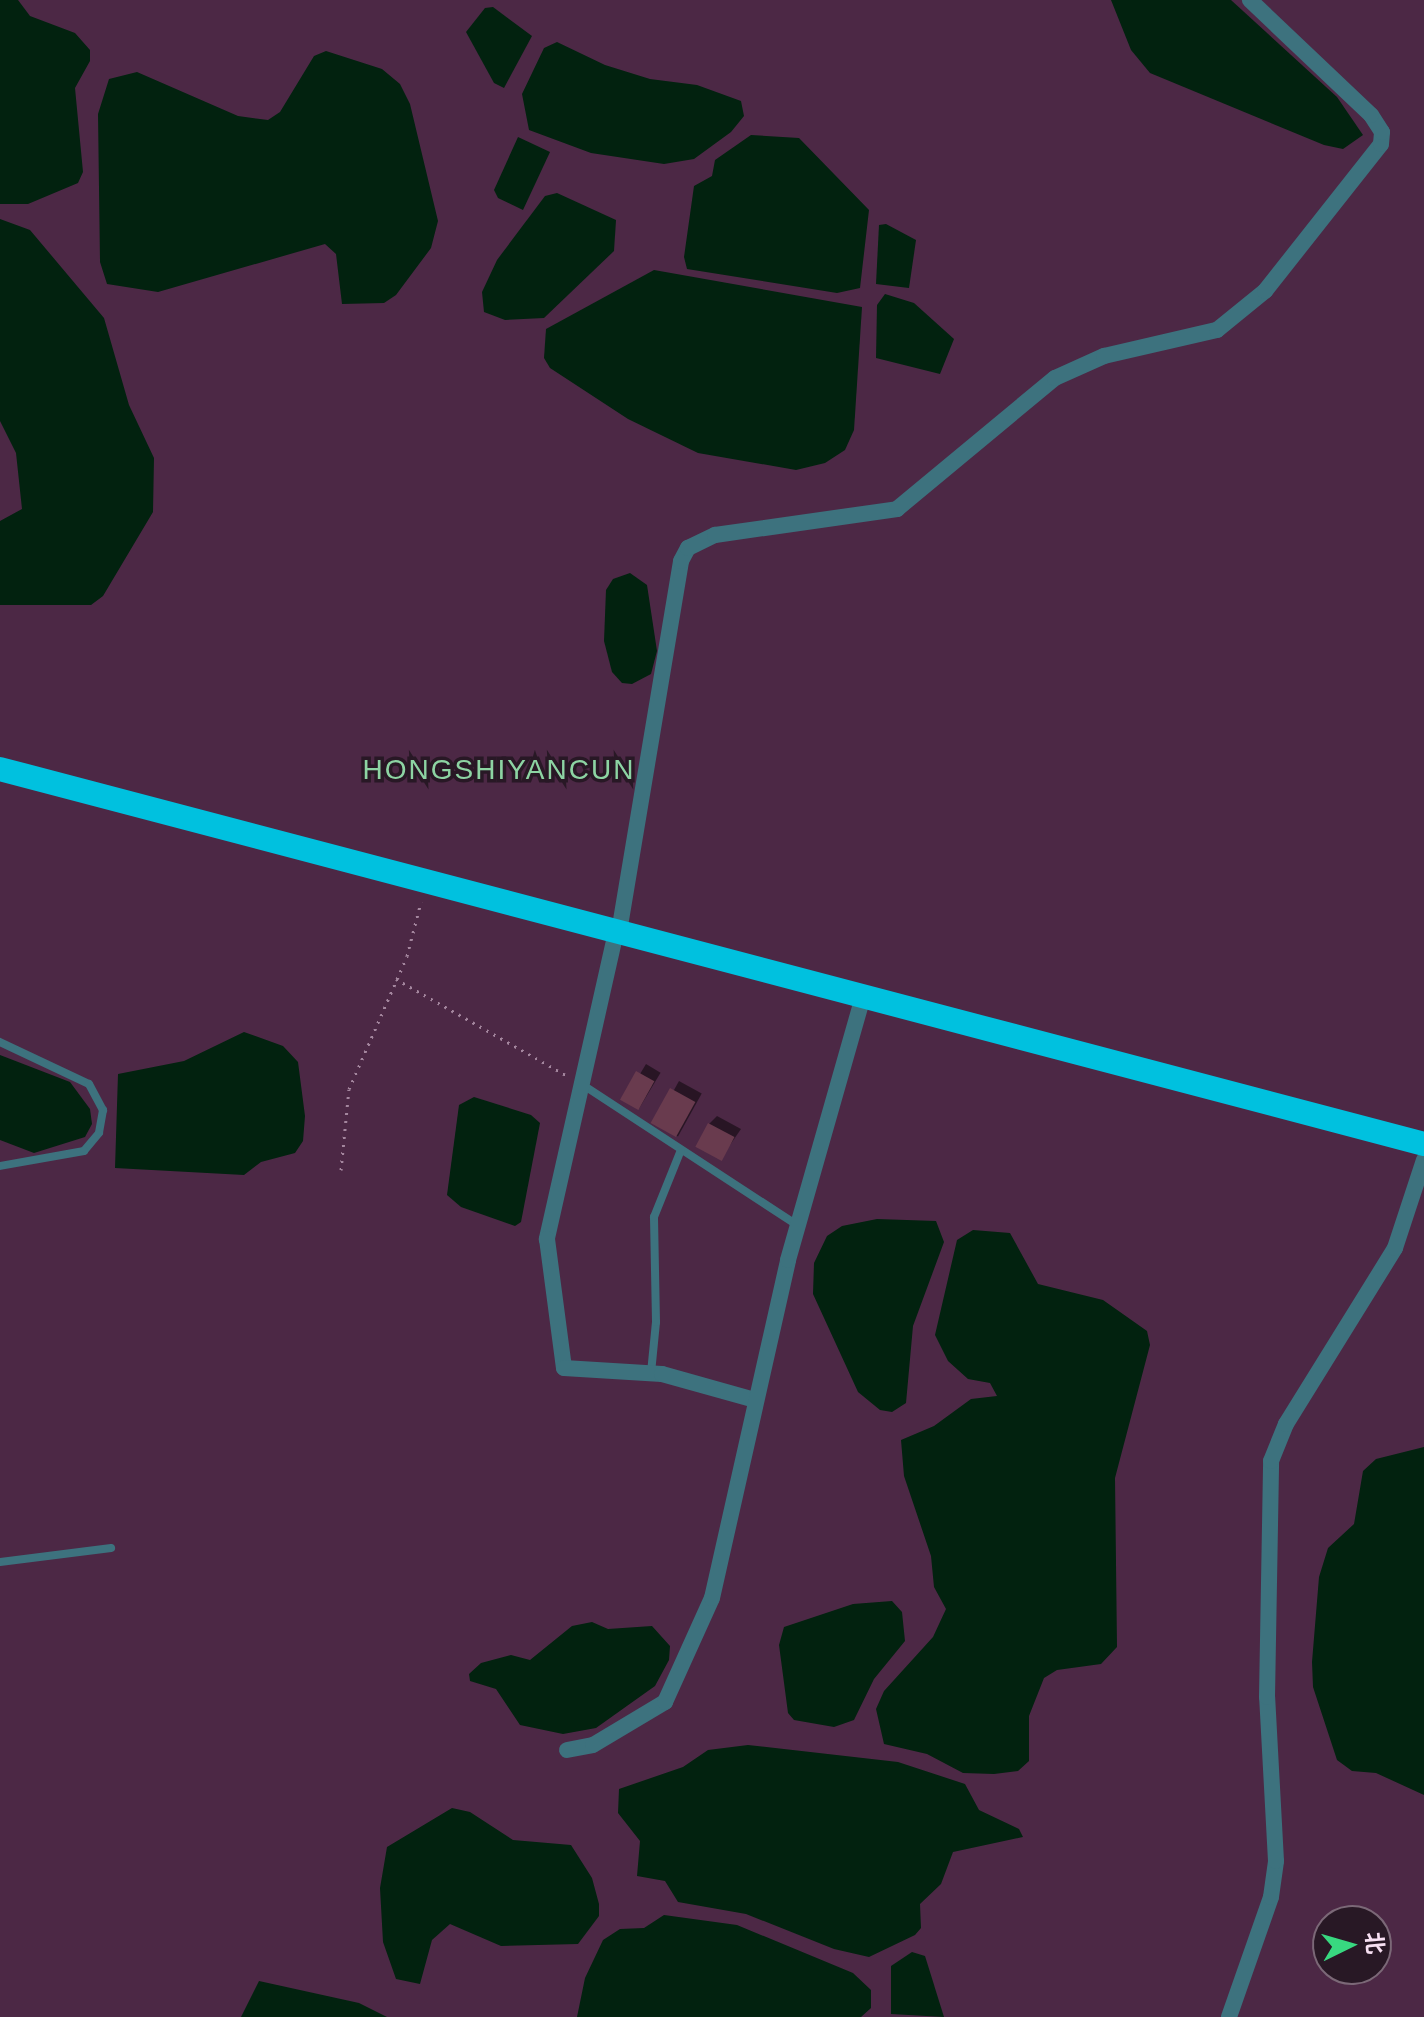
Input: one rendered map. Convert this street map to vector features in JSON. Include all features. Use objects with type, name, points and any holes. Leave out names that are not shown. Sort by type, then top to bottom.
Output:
[{"type":"highway","points":[[0,769],[1424,1144]]},
{"type":"street","points":[[755,1400],[651,1373],[564,1368],[547,1239],[618,932],[681,561],[688,548],[715,535],[897,509],[1055,378],[1104,356],[1217,330],[1265,291],[1377,150],[1382,132],[1371,115],[1250,0]]},
{"type":"street","points":[[567,1750],[593,1745],[637,1722],[674,1692],[712,1598],[797,1226],[863,996]]},
{"type":"street","points":[[1229,2017],[1275,1874],[1267,1697],[1271,1461],[1286,1424],[1395,1248],[1424,1160]]},
{"type":"lane","points":[[0,1042],[89,1084],[103,1110],[99,1133],[84,1151],[0,1166]]},
{"type":"lane","points":[[583,1085],[797,1226]]},
{"type":"lane","points":[[651,1373],[656,1322],[654,1217],[681,1150]]},
{"type":"lane","points":[[0,1562],[111,1548]]},
{"type":"path","points":[[341,1170],[349,1089],[396,979],[427,883]]},
{"type":"path","points":[[396,979],[583,1085]]},
{"type":"shaded area","points":[[0,0],[18,0],[30,16],[75,33],[90,50],[90,61],[75,88],[83,172],[78,183],[28,204],[0,204]]},
{"type":"shaded area","points":[[1111,0],[1231,0],[1337,97],[1363,135],[1343,149],[1324,145],[1150,73],[1131,50]]},
{"type":"shaded area","points":[[493,7],[532,36],[504,88],[494,83],[466,32],[485,8]]},
{"type":"shaded area","points":[[557,42],[605,65],[650,79],[697,85],[741,101],[744,116],[731,132],[694,159],[664,164],[591,153],[529,130],[522,94],[544,48]]},
{"type":"shaded area","points":[[326,51],[382,69],[400,84],[410,104],[438,221],[431,248],[396,295],[384,303],[342,304],[336,254],[325,244],[158,292],[107,284],[100,262],[98,114],[109,79],[137,72],[238,116],[268,120],[280,112],[314,56]]},
{"type":"shaded area","points":[[751,135],[799,138],[869,210],[860,288],[837,293],[687,269],[684,257],[694,186],[712,176],[715,160]]},
{"type":"shaded area","points":[[518,137],[550,152],[523,210],[498,198],[494,190]]},
{"type":"shaded area","points":[[557,193],[616,220],[614,251],[544,318],[505,320],[484,312],[482,292],[497,260],[545,196]]},
{"type":"shaded area","points":[[0,219],[30,230],[104,318],[129,405],[154,458],[153,512],[103,596],[91,605],[0,605],[0,521],[22,509],[16,453],[0,421]]},
{"type":"shaded area","points":[[886,224],[916,240],[909,288],[876,284],[879,225]]},
{"type":"shaded area","points":[[654,270],[862,307],[854,430],[845,450],[825,463],[796,470],[698,453],[628,419],[550,368],[544,358],[546,329]]},
{"type":"shaded area","points":[[885,294],[914,303],[954,339],[940,374],[876,358],[877,305]]},
{"type":"shaded area","points":[[630,573],[647,585],[657,651],[651,674],[632,684],[622,683],[612,672],[604,641],[606,590],[613,579]]},
{"type":"shaded area","points":[[244,1032],[283,1046],[298,1062],[305,1116],[303,1141],[295,1153],[261,1162],[244,1175],[115,1168],[118,1074],[184,1061]]},
{"type":"shaded area","points":[[0,1055],[70,1082],[90,1109],[92,1124],[85,1137],[34,1153],[0,1140]]},
{"type":"shaded area","points":[[474,1097],[531,1115],[540,1123],[521,1222],[515,1226],[461,1207],[447,1195],[459,1105]]},
{"type":"shaded area","points":[[877,1219],[936,1221],[944,1242],[913,1326],[906,1403],[892,1412],[880,1410],[858,1392],[813,1294],[814,1263],[827,1236],[842,1226]]},
{"type":"shaded area","points":[[973,1230],[1010,1233],[1038,1284],[1103,1300],[1147,1331],[1150,1345],[1115,1478],[1117,1647],[1101,1664],[1057,1670],[1044,1678],[1029,1716],[1029,1761],[1018,1771],[994,1774],[963,1773],[927,1754],[884,1744],[876,1709],[884,1691],[933,1637],[946,1609],[934,1587],[931,1556],[904,1476],[901,1440],[934,1426],[971,1399],[997,1396],[990,1383],[968,1379],[948,1361],[935,1335],[957,1240]]},
{"type":"shaded area","points":[[1424,1447],[1424,1795],[1376,1773],[1352,1771],[1337,1760],[1313,1687],[1312,1662],[1319,1577],[1328,1548],[1354,1524],[1363,1471],[1376,1459]]},
{"type":"shaded area","points":[[892,1601],[902,1612],[905,1641],[874,1679],[854,1720],[834,1727],[794,1720],[788,1713],[779,1645],[784,1627],[853,1604]]},
{"type":"shaded area","points":[[592,1622],[608,1629],[652,1626],[670,1646],[669,1660],[655,1686],[596,1728],[563,1734],[520,1725],[496,1689],[470,1681],[469,1674],[481,1663],[511,1655],[530,1660],[572,1626]]},
{"type":"shaded area","points":[[748,1745],[898,1762],[965,1784],[979,1810],[1019,1829],[1023,1837],[953,1852],[941,1884],[920,1904],[921,1928],[915,1935],[869,1957],[834,1949],[746,1914],[678,1902],[665,1881],[637,1876],[640,1841],[618,1813],[619,1789],[683,1767],[708,1750]]},
{"type":"shaded area","points":[[452,1808],[470,1812],[513,1840],[571,1845],[592,1878],[599,1904],[599,1916],[578,1944],[501,1946],[450,1924],[432,1940],[420,1984],[396,1979],[383,1942],[380,1888],[387,1847]]},
{"type":"shaded area","points":[[664,1915],[737,1925],[853,1973],[871,1990],[871,2008],[861,2017],[577,2017],[585,1978],[603,1940],[620,1929],[644,1928]]},
{"type":"shaded area","points":[[912,1952],[925,1956],[944,2017],[891,2014],[891,1966]]},
{"type":"shaded area","points":[[259,1981],[359,2003],[387,2017],[241,2017]]},
{"type":"building","points":[[636,1071],[654,1081],[638,1110],[620,1100]]},
{"type":"building","points":[[670,1088],[695,1102],[676,1137],[651,1123]]},
{"type":"building","points":[[708,1123],[734,1137],[722,1161],[695,1147]]},
{"type":"district","name":"HONGSHIYANCUN","points":[[499,770]]}]
